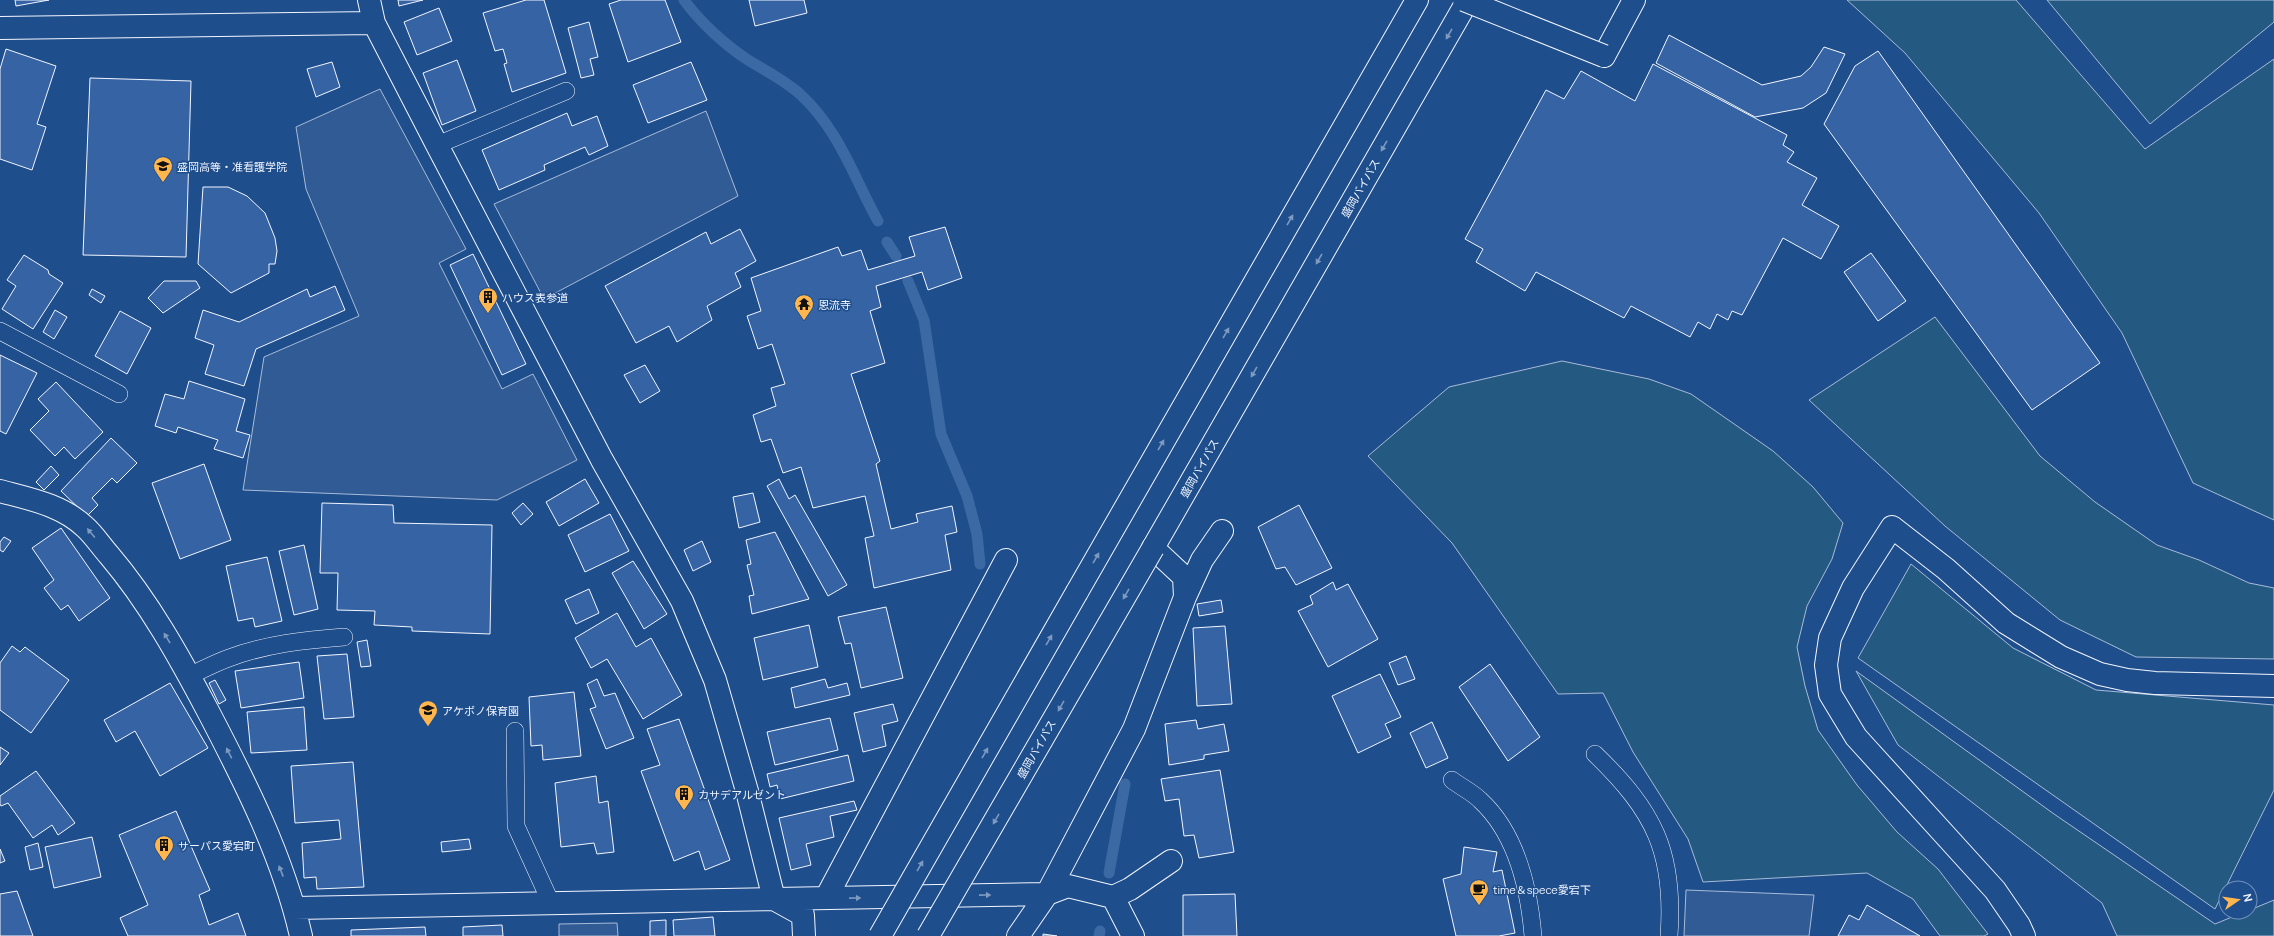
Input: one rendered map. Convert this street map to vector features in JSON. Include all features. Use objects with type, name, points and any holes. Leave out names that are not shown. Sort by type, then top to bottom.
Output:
[{"type":"main road","points":[[369,0],[374,23],[437,145],[602,460],[682,601],[715,680],[747,792],[774,899],[803,915],[804,936]]},
{"type":"main road","points":[[880,936],[1416,0]]},
{"type":"main road","points":[[1464,0],[1604,56],[1634,0]]},
{"type":"main road","name":"盛岡バイパス","points":[[928,936],[1468,0]]},
{"type":"main road","points":[[0,28],[374,23]]},
{"type":"main road","points":[[0,491],[64,511],[86,527],[118,565],[150,609],[189,676],[249,792],[295,908],[302,936]]},
{"type":"main road","points":[[2024,936],[2019,925],[1995,890],[1856,737],[1830,694],[1826,665],[1830,638],[1853,588],[1892,527],[1946,569],[2006,622],[2061,657],[2100,674],[2127,680],[2155,683],[2274,686]]},
{"type":"main road","points":[[1018,936],[1047,894],[1134,729],[1185,597],[1202,560],[1222,531]]},
{"type":"main road","points":[[1153,548],[1184,578],[1185,597]]},
{"type":"main road","points":[[826,898],[1006,560]]},
{"type":"main road","points":[[295,908],[1047,894],[1068,886],[1113,897],[1130,889],[1171,861]]},
{"type":"main road","points":[[1113,897],[1133,936]]},
{"type":"lane","points":[[437,145],[566,92]]},
{"type":"lane","points":[[0,331],[119,394]]},
{"type":"lane","points":[[189,676],[228,658],[261,648],[294,641],[344,636]]},
{"type":"lane","points":[[515,731],[516,826],[551,903]]},
{"type":"lane","points":[[1595,754],[1622,780],[1639,800],[1652,824],[1663,852],[1670,887],[1669,936]]},
{"type":"lane","points":[[1452,780],[1479,798],[1504,828],[1530,903],[1533,936]]},
{"type":"shaded area","points":[[1847,0],[2016,0],[2145,149],[2274,59],[2274,520],[2193,483],[2122,333],[2039,213],[1905,53]]},
{"type":"shaded area","points":[[2047,0],[2274,0],[2274,22],[2150,124]]},
{"type":"shaded area","points":[[380,89],[466,249],[439,263],[502,389],[533,374],[577,460],[497,500],[243,490],[264,357],[359,316],[306,189],[296,127]]},
{"type":"shaded area","points":[[706,111],[738,196],[544,299],[494,204]]},
{"type":"shaded area","points":[[1935,317],[2040,456],[2095,502],[2157,545],[2199,560],[2249,583],[2274,588],[2274,659],[2136,657],[2060,620],[1945,526],[1809,400]]},
{"type":"shaded area","points":[[1562,361],[1649,379],[1691,394],[1773,451],[1813,487],[1843,523],[1832,559],[1807,606],[1797,647],[1805,686],[1818,730],[1857,785],[1897,832],[1938,869],[1988,934],[1984,936],[1940,936],[1913,899],[1867,873],[1703,882],[1688,839],[1633,752],[1603,693],[1558,694],[1452,543],[1368,456],[1449,387]]},
{"type":"shaded area","points":[[1911,564],[2013,648],[2096,690],[2274,705],[2274,790],[2229,880],[2218,880],[2218,903],[2215,909],[1858,658]]},
{"type":"shaded area","points":[[1856,671],[2054,814],[2215,924],[2225,920],[2258,920],[2258,907],[2274,900],[2274,936],[2117,936],[2102,903],[1898,745]]},
{"type":"shaded area","points":[[1686,890],[1814,895],[1809,936],[1684,936]]},
{"type":"shaded area","points":[[617,923],[618,936],[559,936],[559,924]]},
{"type":"building","points":[[15,0],[49,0],[16,6]]},
{"type":"building","points":[[398,0],[423,0],[399,6]]},
{"type":"building","points":[[526,0],[544,0],[566,73],[512,92],[504,64],[507,63],[503,49],[495,51],[483,13]]},
{"type":"building","points":[[621,0],[665,0],[681,42],[628,62],[609,4]]},
{"type":"building","points":[[749,0],[804,0],[807,13],[755,26]]},
{"type":"building","points":[[439,8],[452,41],[417,55],[404,22]]},
{"type":"building","points":[[589,22],[598,57],[590,59],[594,75],[581,78],[568,28]]},
{"type":"building","points":[[1669,35],[1762,85],[1801,76],[1811,67],[1824,47],[1845,54],[1826,93],[1803,108],[1755,117],[1656,63]]},
{"type":"building","points":[[6,49],[56,66],[37,124],[46,127],[32,170],[0,159],[0,69]]},
{"type":"building","points":[[1878,51],[2100,363],[2032,410],[1824,124],[1855,66]]},
{"type":"building","points":[[457,60],[476,111],[442,125],[423,73]]},
{"type":"building","points":[[332,62],[340,87],[316,97],[307,69]]},
{"type":"building","points":[[691,62],[707,100],[648,123],[633,85]]},
{"type":"building","points":[[1653,64],[1787,135],[1783,145],[1794,152],[1787,162],[1817,178],[1802,205],[1839,226],[1821,259],[1783,238],[1742,315],[1732,311],[1728,320],[1717,314],[1710,329],[1698,322],[1690,337],[1631,306],[1624,318],[1536,272],[1525,291],[1476,262],[1483,249],[1465,239],[1546,90],[1564,99],[1581,71],[1635,101]]},
{"type":"building","points":[[90,78],[191,81],[186,257],[83,255]]},
{"type":"building","points":[[567,113],[572,126],[597,116],[608,146],[589,155],[585,147],[544,165],[545,170],[499,190],[482,150]]},
{"type":"building","points":[[203,187],[228,187],[247,196],[265,213],[275,238],[277,251],[275,264],[269,264],[269,273],[231,293],[198,264]]},
{"type":"building","points":[[945,227],[962,278],[928,290],[922,272],[876,286],[881,307],[870,311],[885,363],[851,374],[880,461],[876,464],[891,529],[918,522],[916,514],[952,506],[957,532],[945,535],[951,570],[874,588],[865,538],[874,536],[865,496],[813,508],[801,467],[783,473],[771,439],[761,442],[753,415],[776,406],[771,388],[785,384],[772,344],[758,349],[747,316],[761,311],[751,278],[838,247],[842,256],[861,250],[868,270],[915,256],[909,237]]},
{"type":"building","points":[[740,229],[756,261],[735,273],[741,287],[707,306],[712,320],[677,342],[669,326],[636,343],[605,286],[706,232],[711,244]]},
{"type":"building","points":[[1871,253],[1906,301],[1878,321],[1844,272]]},
{"type":"building","name":"ハウス表参道","points":[[473,254],[526,364],[502,375],[450,265]]},
{"type":"building","points":[[24,255],[48,270],[49,274],[63,283],[33,329],[2,309],[16,286],[7,280]]},
{"type":"building","points":[[164,281],[196,281],[200,288],[163,313],[148,298]]},
{"type":"building","points":[[335,286],[345,310],[256,349],[244,386],[205,374],[214,345],[195,338],[203,310],[239,322],[307,289],[310,297]]},
{"type":"building","points":[[92,289],[105,296],[101,303],[89,295]]},
{"type":"building","points":[[55,310],[67,317],[54,339],[43,332]]},
{"type":"building","points":[[120,311],[151,328],[127,374],[95,356]]},
{"type":"building","points":[[0,355],[37,373],[6,434],[0,431]]},
{"type":"building","points":[[645,365],[660,391],[640,403],[624,375]]},
{"type":"building","points":[[189,381],[245,399],[236,431],[250,435],[243,458],[214,449],[218,440],[178,427],[176,433],[155,426],[165,394],[184,399]]},
{"type":"building","points":[[56,382],[103,432],[75,459],[64,447],[55,456],[30,430],[49,411],[38,399]]},
{"type":"building","points":[[111,438],[137,463],[117,483],[112,478],[92,498],[98,505],[87,516],[61,491]]},
{"type":"building","points":[[204,464],[231,540],[180,559],[152,483]]},
{"type":"building","points":[[51,466],[59,475],[44,490],[36,482]]},
{"type":"building","points":[[585,479],[599,503],[559,526],[546,502]]},
{"type":"building","points":[[779,479],[789,499],[795,495],[847,585],[828,596],[767,486]]},
{"type":"building","points":[[753,493],[760,522],[739,528],[733,497]]},
{"type":"building","points":[[322,503],[393,505],[394,523],[492,525],[490,634],[412,631],[412,627],[374,625],[375,611],[337,610],[338,573],[320,573]]},
{"type":"building","points":[[523,503],[533,514],[521,525],[512,513]]},
{"type":"building","points":[[1299,505],[1332,568],[1296,585],[1285,567],[1276,569],[1258,527]]},
{"type":"building","points":[[610,514],[629,551],[585,572],[568,535]]},
{"type":"building","points":[[61,528],[110,598],[79,621],[68,605],[61,610],[44,588],[54,580],[32,548]]},
{"type":"building","points":[[775,532],[809,599],[752,614],[749,596],[754,595],[747,565],[751,564],[746,540]]},
{"type":"building","points":[[4,537],[11,541],[3,552],[0,550],[0,542]]},
{"type":"building","points":[[702,541],[711,562],[693,571],[684,550]]},
{"type":"building","points":[[304,545],[318,609],[294,615],[279,551]]},
{"type":"building","points":[[267,557],[282,621],[255,627],[253,618],[238,621],[226,566]]},
{"type":"building","points":[[633,561],[667,614],[644,629],[612,573]]},
{"type":"building","points":[[1333,582],[1336,590],[1348,584],[1378,639],[1328,667],[1298,611],[1313,604],[1310,596]]},
{"type":"building","points":[[589,589],[599,613],[576,624],[565,600]]},
{"type":"building","points":[[1221,600],[1223,612],[1199,616],[1197,604]]},
{"type":"building","points":[[886,607],[903,678],[861,688],[851,643],[845,644],[838,617]]},
{"type":"building","points":[[617,613],[636,647],[651,638],[682,695],[643,719],[607,659],[591,668],[575,638]]},
{"type":"building","points":[[809,625],[818,667],[763,680],[754,638]]},
{"type":"building","points":[[1225,626],[1232,704],[1197,706],[1193,628]]},
{"type":"building","points":[[367,640],[371,666],[361,667],[357,642]]},
{"type":"building","points":[[12,646],[20,652],[25,647],[69,680],[31,733],[0,710],[0,663]]},
{"type":"building","points":[[347,654],[354,717],[324,719],[317,656]]},
{"type":"building","points":[[1406,656],[1415,679],[1398,685],[1389,663]]},
{"type":"building","points":[[299,662],[304,698],[241,708],[235,671]]},
{"type":"building","points":[[1490,664],[1540,737],[1508,761],[1459,687]]},
{"type":"building","points":[[1380,674],[1401,717],[1385,724],[1391,737],[1358,753],[1332,696]]},
{"type":"building","points":[[597,679],[604,696],[615,693],[634,738],[606,749],[590,709],[596,707],[587,684]]},
{"type":"building","points":[[825,679],[828,688],[847,683],[850,695],[795,708],[791,688]]},
{"type":"building","points":[[215,680],[226,700],[219,704],[209,683]]},
{"type":"building","points":[[170,683],[208,748],[160,776],[135,731],[116,742],[104,720]]},
{"type":"building","points":[[574,692],[581,756],[543,760],[542,745],[531,746],[529,697]]},
{"type":"building","points":[[893,704],[898,721],[882,725],[886,746],[863,752],[854,713]]},
{"type":"building","points":[[304,707],[307,750],[251,753],[247,712]]},
{"type":"building","points":[[830,718],[838,750],[775,765],[767,732]]},
{"type":"building","name":"カサデアルゼント","points":[[679,719],[730,860],[705,870],[699,851],[674,861],[641,771],[660,765],[647,729]]},
{"type":"building","points":[[1196,720],[1198,729],[1224,724],[1229,751],[1204,755],[1204,759],[1169,765],[1165,724]]},
{"type":"building","points":[[1432,722],[1448,758],[1426,768],[1410,733]]},
{"type":"building","points":[[0,747],[9,753],[0,765]]},
{"type":"building","points":[[848,755],[854,781],[780,799],[777,785],[770,787],[767,774]]},
{"type":"building","points":[[353,762],[364,887],[317,889],[316,877],[304,878],[302,843],[341,839],[339,820],[295,823],[291,766]]},
{"type":"building","points":[[1220,770],[1234,852],[1199,858],[1194,835],[1184,836],[1179,799],[1165,801],[1161,779]]},
{"type":"building","points":[[36,771],[75,823],[58,835],[52,825],[33,838],[8,803],[1,806],[0,804],[0,796]]},
{"type":"building","points":[[596,776],[599,803],[608,801],[614,852],[597,854],[594,843],[561,847],[555,783]]},
{"type":"building","points":[[854,801],[857,810],[830,816],[834,837],[806,844],[811,865],[791,870],[779,818]]},
{"type":"building","name":"サーパス愛宕町","points":[[176,811],[210,890],[199,895],[209,925],[238,913],[246,936],[128,936],[120,918],[148,905],[119,835]]},
{"type":"building","points":[[92,837],[101,877],[54,888],[45,847]]},
{"type":"building","points":[[469,839],[471,849],[442,852],[441,842]]},
{"type":"building","points":[[38,843],[43,867],[30,870],[25,847]]},
{"type":"building","name":"time＆spece愛宕下","points":[[1464,847],[1497,852],[1493,872],[1502,870],[1515,933],[1499,936],[1456,936],[1443,879],[1461,874]]},
{"type":"building","points":[[0,849],[5,861],[0,863]]},
{"type":"building","points":[[17,891],[33,936],[0,936],[0,894]]},
{"type":"building","points":[[1235,894],[1237,936],[1183,936],[1183,895]]},
{"type":"building","points":[[1867,905],[1920,936],[1838,936],[1849,915],[1859,920]]},
{"type":"building","points":[[713,917],[715,936],[674,936],[673,920]]},
{"type":"building","points":[[666,920],[666,936],[650,936],[650,921]]},
{"type":"building","points":[[502,925],[503,936],[463,936],[463,927]]},
{"type":"building","points":[[425,927],[426,936],[351,936],[351,930]]},
{"type":"building","points":[[1043,934],[1057,936],[1043,936]]},
{"type":"waterway","points":[[684,0],[705,25],[722,40],[739,54],[789,85],[814,109],[826,123],[836,139],[878,221]]},
{"type":"waterway","points":[[887,242],[896,256]]},
{"type":"waterway","points":[[908,281],[924,320],[941,434],[967,496],[977,534],[980,564]]},
{"type":"waterway","points":[[1109,873],[1125,784]]},
{"type":"waterway","points":[[1099,936],[1100,931]]},
{"type":"place","name":"盛岡高等・准看護学院","points":[[163,183]]},
{"type":"place","name":"ハウス表参道","points":[[488,314]]},
{"type":"place","name":"恩流寺","points":[[804,321]]},
{"type":"place","name":"アケボノ保育園","points":[[428,727]]},
{"type":"place","name":"カサデアルゼント","points":[[684,811]]},
{"type":"place","name":"サーパス愛宕町","points":[[164,862]]},
{"type":"place","name":"time＆spece愛宕下","points":[[1479,906]]}]
